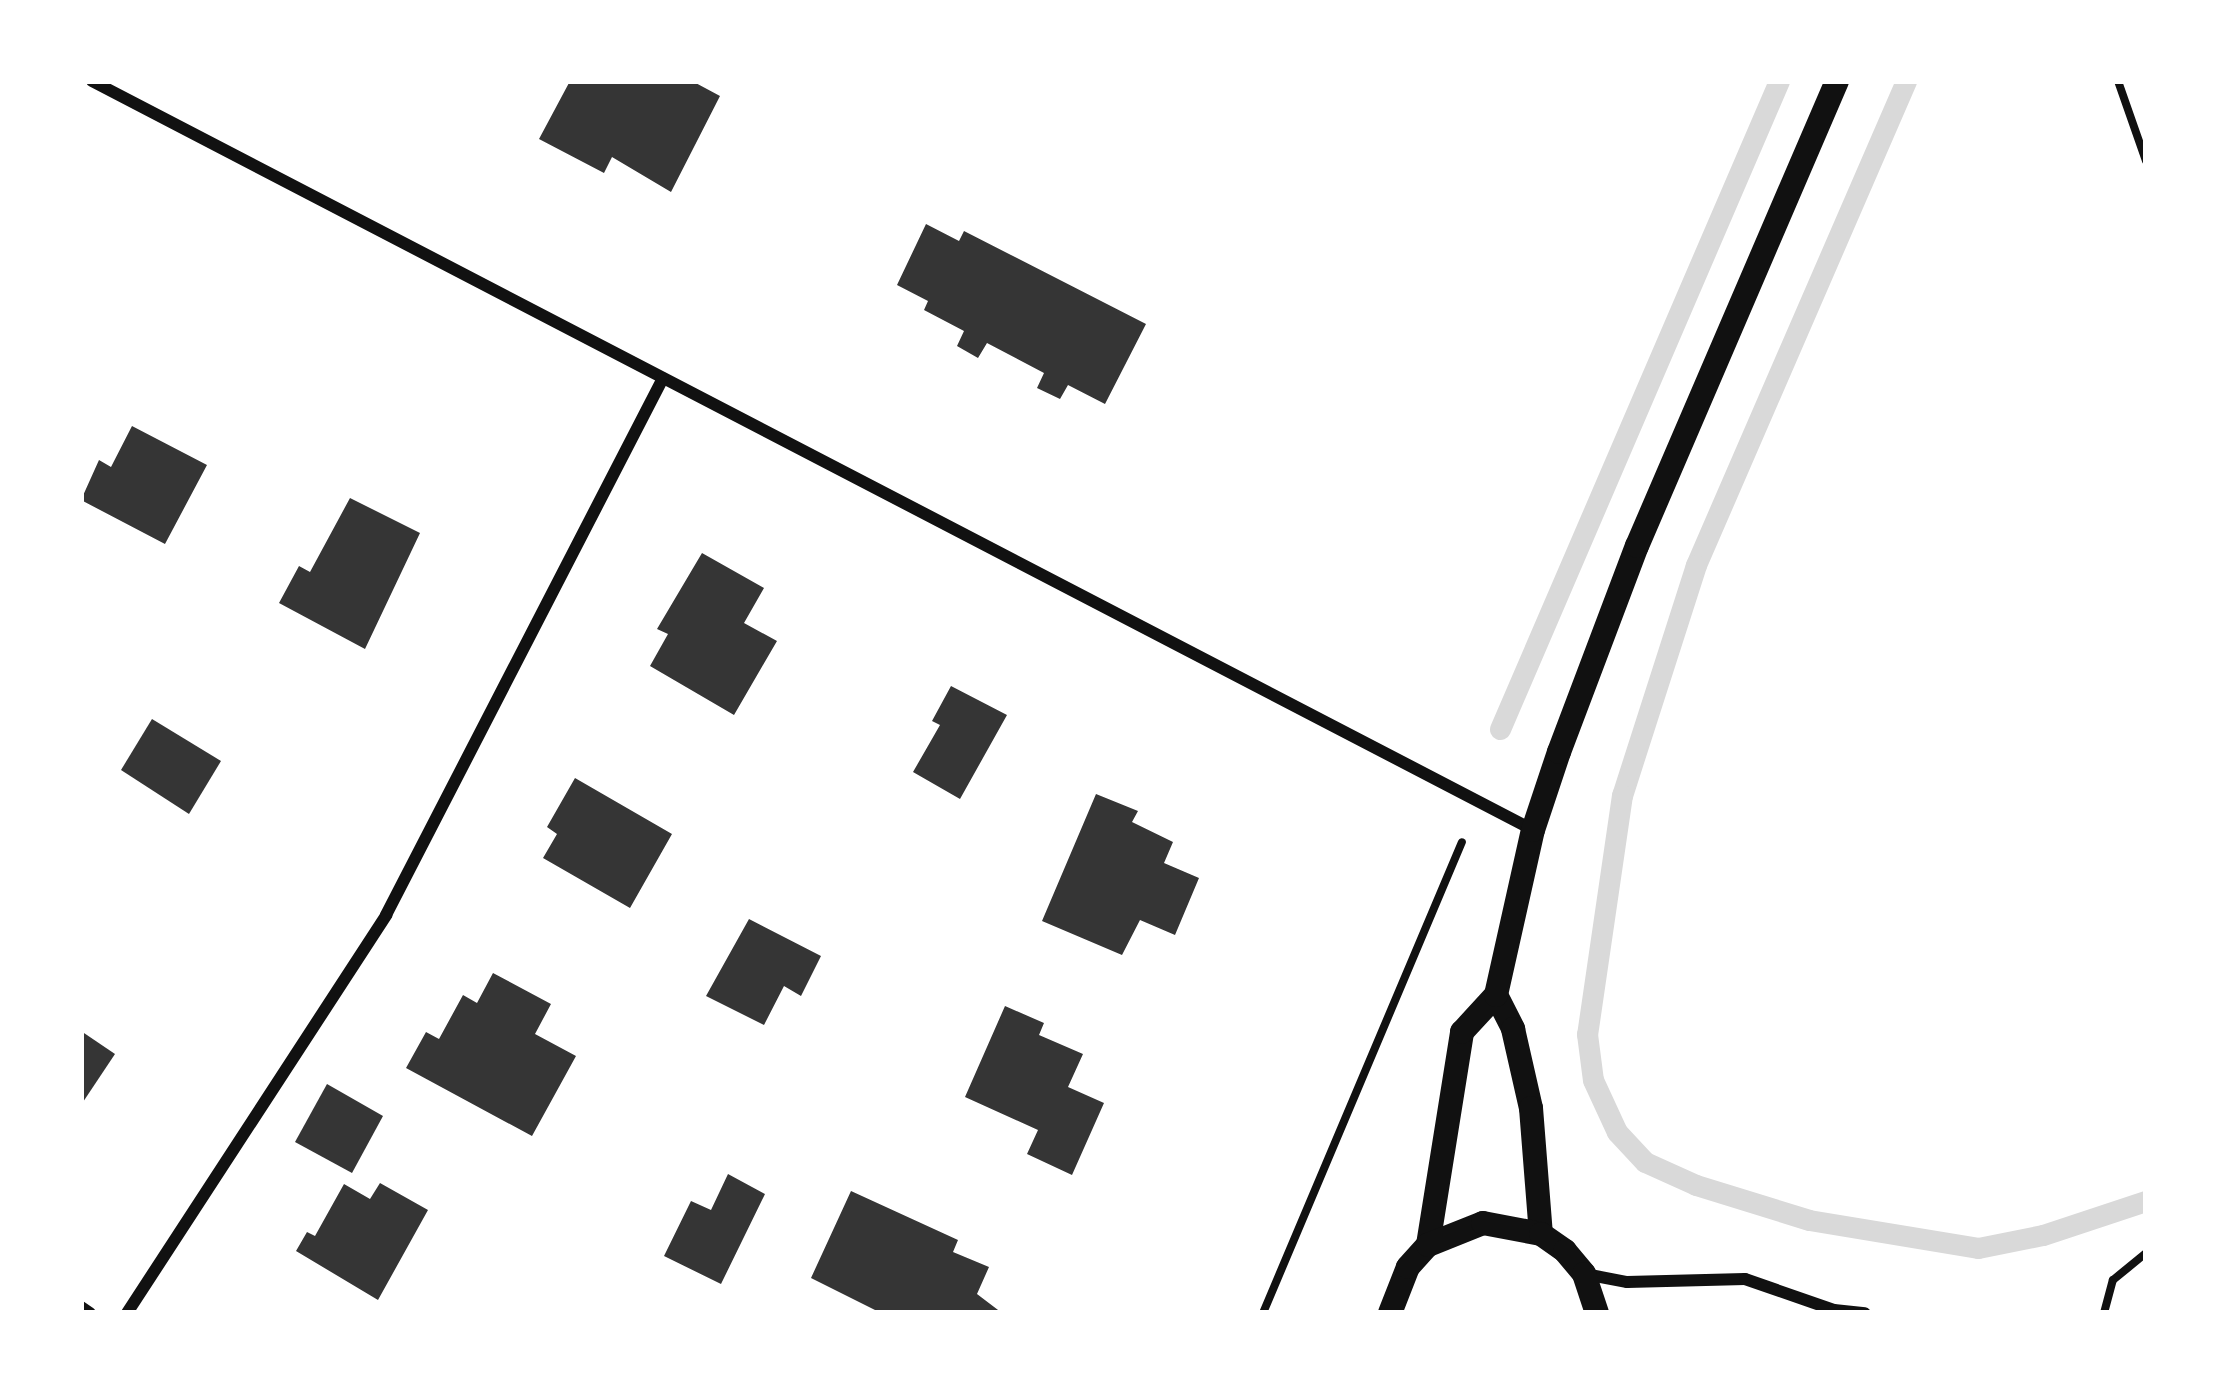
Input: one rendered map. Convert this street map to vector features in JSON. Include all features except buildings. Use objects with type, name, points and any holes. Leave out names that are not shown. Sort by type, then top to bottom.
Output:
[{"type":"main road","points":[[1428,1245],[1462,1031],[1496,994],[1533,830],[1637,546],[1838,81]]},
{"type":"main road","points":[[1496,994],[1513,1029],[1531,1108],[1541,1234]]},
{"type":"main road","points":[[1390,1313],[1408,1267],[1428,1245],[1483,1223],[1541,1234],[1584,1274],[1597,1313]]},
{"type":"street","points":[[92,81],[1533,830]]},
{"type":"street","points":[[128,1313],[386,915],[663,378]]},
{"type":"street","points":[[1584,1274],[1628,1282],[1745,1280],[1830,1311],[1865,1313]]},
{"type":"street","points":[[81,1307],[90,1313]]},
{"type":"path","points":[[2118,81],[2146,161]]},
{"type":"path","points":[[1263,1313],[1451,862],[1483,804]]},
{"type":"path","points":[[2104,1313],[2113,1280],[2146,1253]]},
{"type":"waterway","points":[[1500,729],[1779,81]]},
{"type":"waterway","points":[[1906,81],[1696,565],[1622,795],[1587,1034],[1593,1080],[1617,1132],[1645,1162],[1696,1185],[1809,1220],[1978,1248],[2043,1235],[2146,1201]]}]
